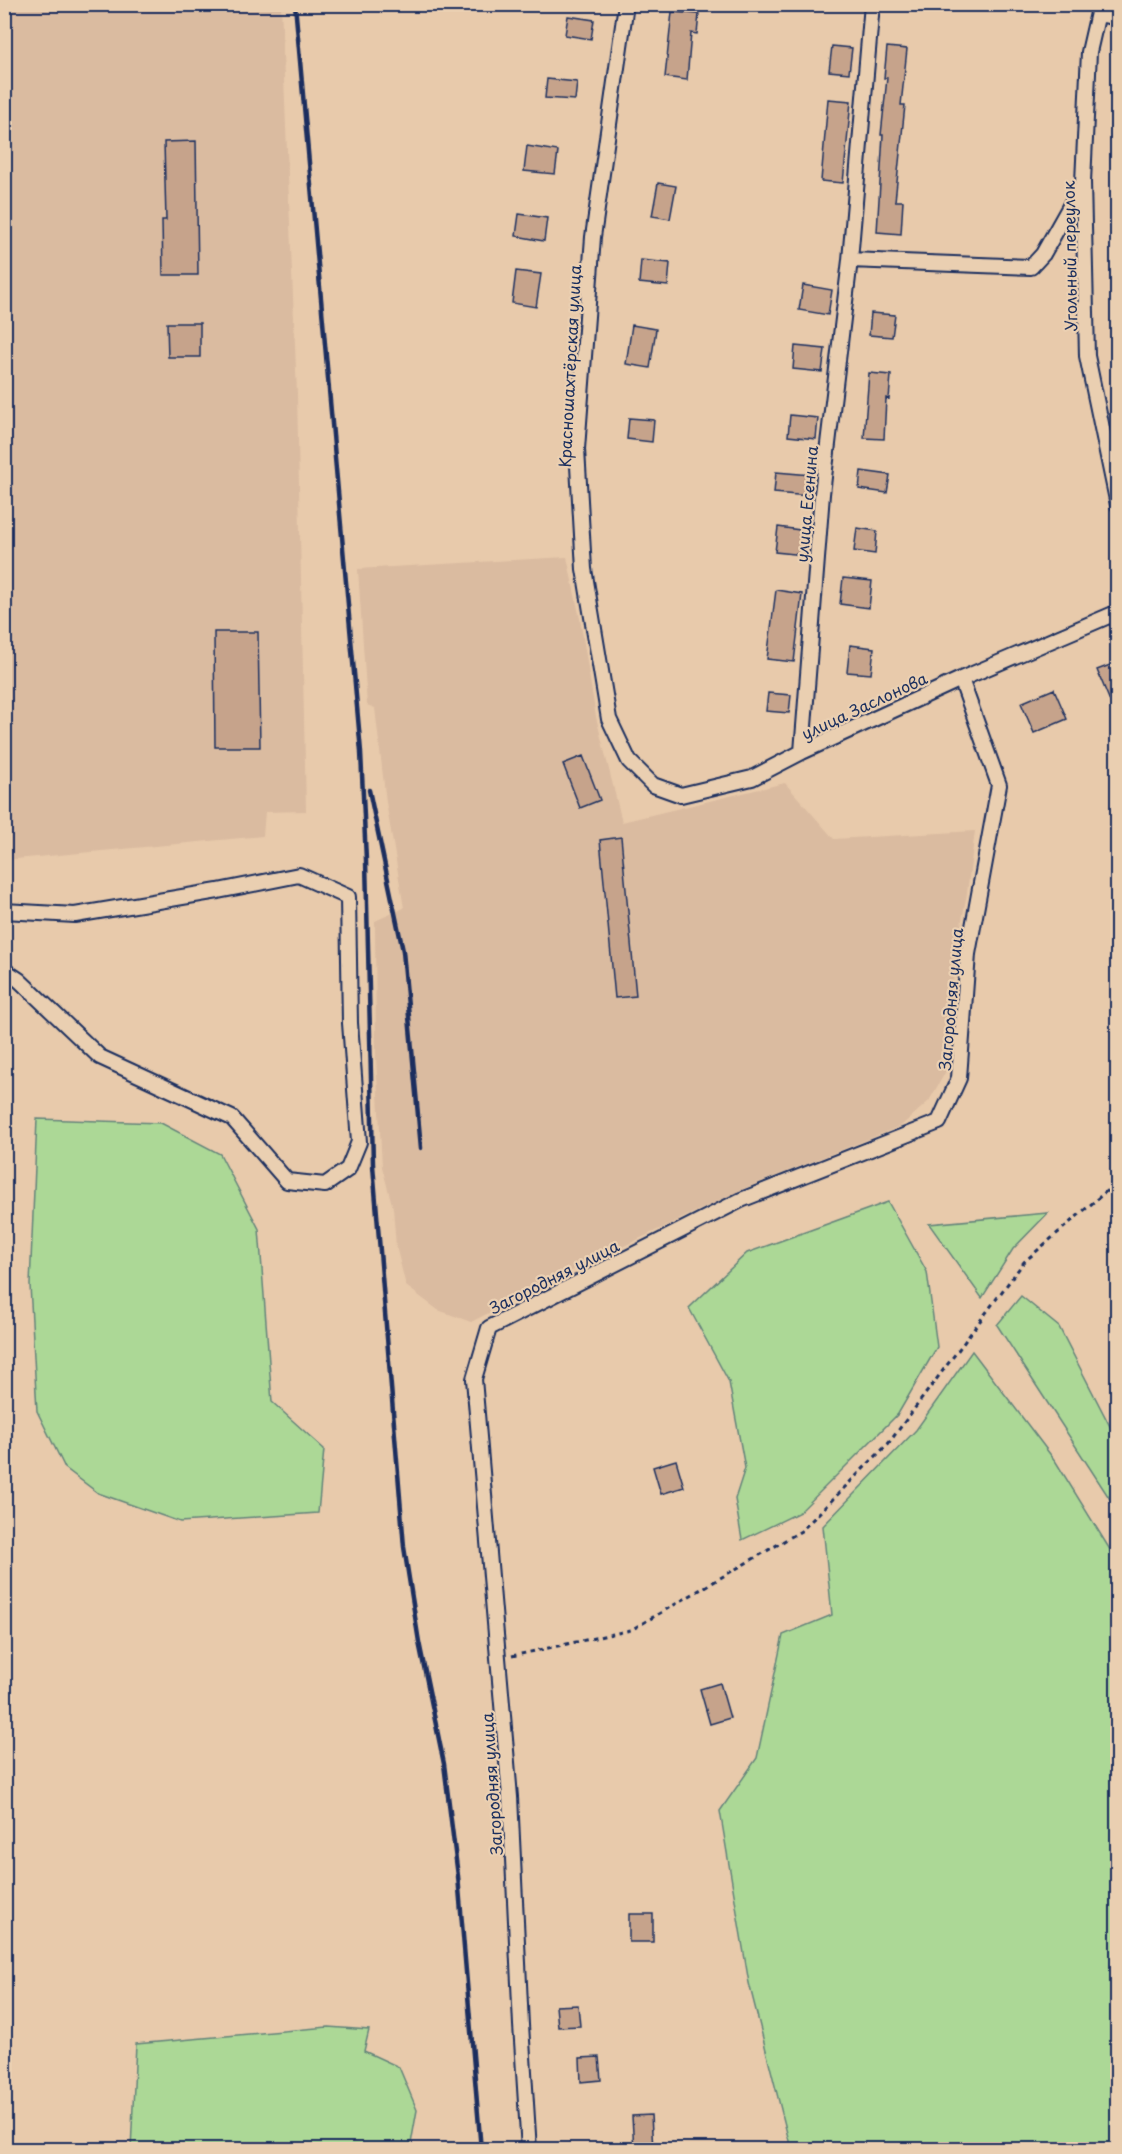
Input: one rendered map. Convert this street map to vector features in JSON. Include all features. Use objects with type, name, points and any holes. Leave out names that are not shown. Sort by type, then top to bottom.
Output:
[{"type":"street","name":"Красношахтёрская улица","points":[[626,4],[593,237],[577,449],[584,569],[607,708],[609,719],[629,761]]},
{"type":"street","points":[[872,4],[850,260],[1031,267],[1043,254],[1083,182]]},
{"type":"street","points":[[1099,9],[1118,18]]},
{"type":"street","name":"Угольный переулок","points":[[1099,9],[1089,52],[1083,182],[1087,356],[1118,505]]},
{"type":"street","name":"улица Есенина","points":[[802,752],[822,494],[850,260]]},
{"type":"street","name":"улица Заслонова","points":[[629,761],[653,785],[681,795],[752,778],[802,752],[961,679],[1113,613]]},
{"type":"street","name":"Загородняя улица","points":[[529,2150],[510,1797],[474,1379],[489,1328],[741,1200],[939,1122],[959,1078],[968,954],[999,785],[961,679]]},
{"type":"street","points":[[4,911],[75,915],[298,875],[348,897],[350,1023],[359,1142],[348,1169],[325,1185],[287,1181],[232,1118],[100,1057],[19,980],[4,970]]},
{"type":"lane","points":[[1113,613],[1118,628]]},
{"type":"path","points":[[498,1659],[631,1630],[801,1531],[888,1443],[1024,1262],[1118,1181]]},
{"type":"shaded area","points":[[4,5],[281,5],[297,394],[306,811],[265,812],[263,836],[5,860]]},
{"type":"shaded area","points":[[567,557],[596,717],[622,822],[785,783],[834,839],[975,831],[967,893],[955,957],[946,1071],[929,1101],[901,1126],[743,1189],[471,1322],[438,1310],[406,1286],[396,1246],[393,1208],[382,1167],[376,1057],[375,921],[404,908],[386,802],[375,708],[367,705],[358,569]]},
{"type":"green space","points":[[37,1119],[161,1123],[220,1154],[259,1229],[272,1402],[324,1449],[318,1513],[180,1522],[98,1493],[65,1468],[37,1411],[30,1285]]},
{"type":"green space","points":[[888,1202],[927,1272],[937,1347],[898,1414],[800,1512],[742,1540],[735,1499],[745,1468],[729,1382],[689,1308],[747,1253]]},
{"type":"green space","points":[[1048,1213],[1013,1249],[982,1298],[929,1224]]},
{"type":"green space","points":[[1021,1296],[1059,1327],[1117,1440],[1117,1510],[997,1325]]},
{"type":"green space","points":[[972,1351],[1056,1462],[1117,1561],[1117,2149],[791,2149],[749,1983],[720,1811],[757,1758],[783,1635],[832,1615],[823,1526],[916,1430]]},
{"type":"green space","points":[[328,2027],[369,2030],[364,2051],[399,2067],[417,2110],[410,2149],[131,2149],[136,2044]]},
{"type":"building","points":[[672,12],[699,14],[697,34],[691,33],[687,80],[665,77]]},
{"type":"building","points":[[568,16],[594,20],[591,39],[565,35]]},
{"type":"building","points":[[832,46],[852,48],[849,73],[829,71]]},
{"type":"building","points":[[887,47],[907,49],[901,105],[905,105],[895,201],[903,201],[901,234],[877,232]]},
{"type":"building","points":[[547,79],[577,82],[575,100],[545,98]]},
{"type":"building","points":[[828,99],[851,101],[843,183],[821,181]]},
{"type":"building","points":[[196,141],[198,275],[163,275],[162,220],[166,220],[164,142]]},
{"type":"building","points":[[527,146],[558,151],[555,174],[524,171]]},
{"type":"building","points":[[658,183],[676,186],[670,219],[652,216]]},
{"type":"building","points":[[519,214],[547,218],[544,241],[516,236]]},
{"type":"building","points":[[641,260],[670,263],[668,286],[639,283]]},
{"type":"building","points":[[516,271],[541,274],[536,307],[512,303]]},
{"type":"building","points":[[803,285],[832,290],[828,315],[799,310]]},
{"type":"building","points":[[871,313],[895,315],[892,337],[869,335]]},
{"type":"building","points":[[167,323],[200,323],[200,357],[168,357]]},
{"type":"building","points":[[632,325],[656,329],[650,368],[626,364]]},
{"type":"building","points":[[795,346],[825,349],[822,372],[793,369]]},
{"type":"building","points":[[869,373],[891,375],[889,399],[886,398],[884,439],[864,438]]},
{"type":"building","points":[[790,415],[818,418],[816,439],[788,436]]},
{"type":"building","points":[[629,418],[654,420],[652,442],[627,439]]},
{"type":"building","points":[[861,471],[890,475],[887,493],[859,489]]},
{"type":"building","points":[[776,472],[811,475],[809,496],[774,493]]},
{"type":"building","points":[[778,527],[807,531],[804,555],[775,552]]},
{"type":"building","points":[[857,528],[877,531],[875,554],[854,551]]},
{"type":"building","points":[[843,578],[872,581],[869,608],[840,604]]},
{"type":"building","points":[[776,590],[802,594],[794,662],[767,659]]},
{"type":"building","points":[[214,632],[258,632],[260,747],[215,747]]},
{"type":"building","points":[[850,645],[874,648],[871,674],[847,672]]},
{"type":"building","points":[[1118,662],[1118,718],[1117,718],[1097,670]]},
{"type":"building","points":[[1054,689],[1067,719],[1034,733],[1021,703]]},
{"type":"building","points":[[768,693],[791,695],[789,713],[766,711]]},
{"type":"building","points":[[583,756],[600,800],[580,808],[563,764]]},
{"type":"building","points":[[621,837],[636,996],[615,998],[600,840]]},
{"type":"building","points":[[676,1460],[684,1487],[661,1494],[653,1467]]},
{"type":"building","points":[[720,1683],[730,1718],[710,1724],[700,1689]]},
{"type":"building","points":[[629,1914],[653,1914],[653,1942],[629,1942]]},
{"type":"building","points":[[578,2005],[580,2026],[558,2027],[556,2006]]},
{"type":"building","points":[[599,2057],[601,2080],[581,2082],[580,2058]]},
{"type":"building","points":[[651,2115],[653,2150],[634,2150],[632,2116]]},
{"type":"railway","points":[[295,4],[361,752],[366,860],[373,1165],[404,1547],[419,1642],[444,1764],[458,1876],[481,2150]]},
{"type":"railway","points":[[369,790],[403,951],[421,1148]]}]
